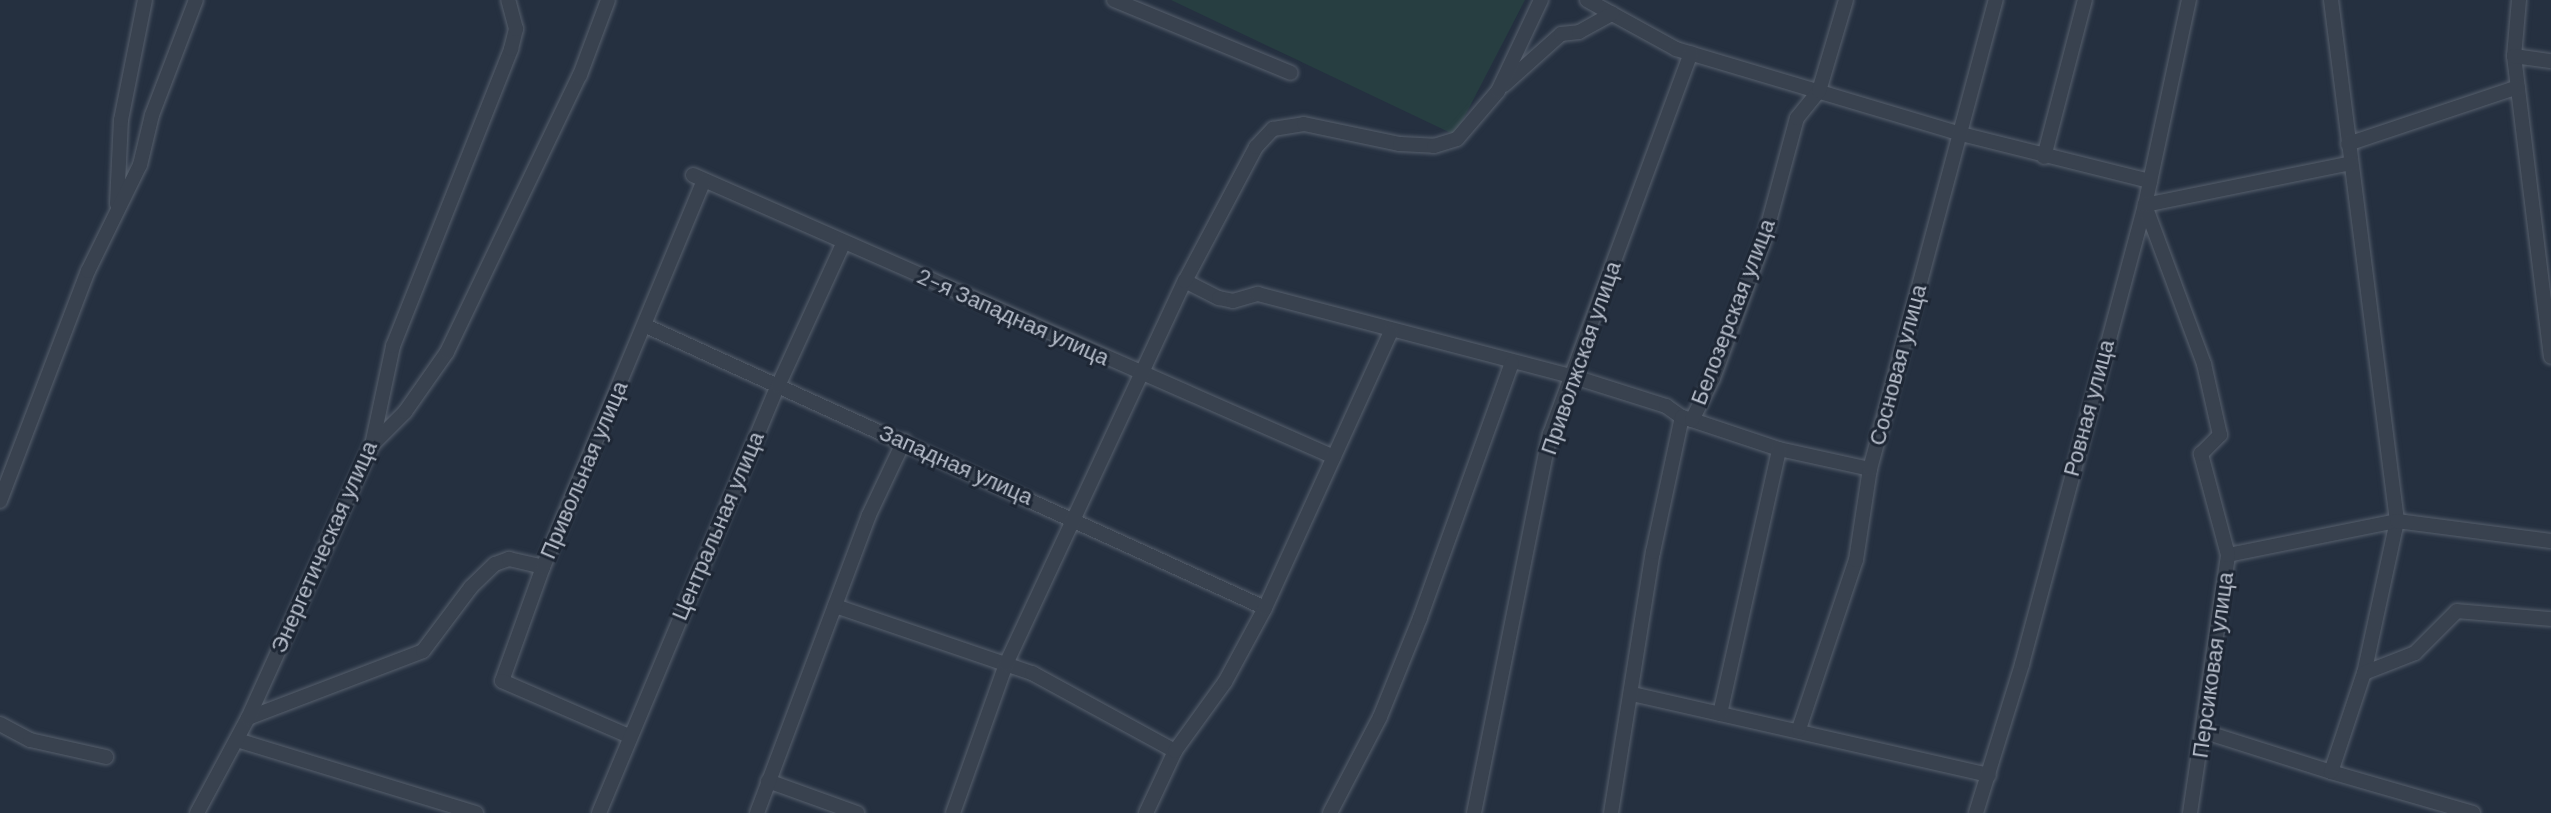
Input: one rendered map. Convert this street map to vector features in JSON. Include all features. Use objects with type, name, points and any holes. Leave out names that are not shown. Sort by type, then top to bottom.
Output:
[{"type":"street","points":[[117,208],[121,120],[145,0]]},
{"type":"street","points":[[0,501],[117,208],[140,165],[152,115],[196,0]]},
{"type":"street","name":"Энергетическая улица","points":[[197,813],[248,718],[372,445],[393,346],[511,49],[516,29],[508,0]]},
{"type":"street","points":[[372,445],[405,412],[447,352],[580,75],[608,0]]},
{"type":"street","points":[[1114,0],[1291,73]]},
{"type":"street","points":[[1498,91],[1541,0]]},
{"type":"street","points":[[1587,0],[1691,53],[1961,134],[2150,181]]},
{"type":"street","name":"Белозерская улица","points":[[1611,813],[1653,552],[1687,418],[1713,378],[1764,240],[1797,118],[1819,91],[1846,0]]},
{"type":"street","name":"Сосновая улица","points":[[1799,729],[1856,560],[1870,469],[1996,0]]},
{"type":"street","points":[[2044,157],[2085,0]]},
{"type":"street","name":"Ровная улица","points":[[1976,813],[2145,205],[2189,0]]},
{"type":"street","points":[[2331,0],[2397,521],[2364,673],[2331,772]]},
{"type":"street","points":[[2508,0],[2551,357]]},
{"type":"street","points":[[2514,50],[2519,0]]},
{"type":"street","points":[[953,813],[1006,664],[1073,518],[1243,166],[1273,129],[1304,124],[1434,146],[1457,139],[1498,91],[1561,34],[1579,32],[1612,14]]},
{"type":"street","points":[[2514,50],[2551,61]]},
{"type":"street","name":"Приволжская улица","points":[[1474,813],[1550,434],[1691,53]]},
{"type":"street","points":[[2348,144],[2518,87]]},
{"type":"street","points":[[2145,205],[2351,163]]},
{"type":"street","name":"2-я Западная улица","points":[[698,179],[1334,457]]},
{"type":"street","name":"Привольная улица","points":[[248,718],[423,651],[471,587],[495,564],[509,559],[543,567],[646,326],[698,179]]},
{"type":"street","name":"Персиковая улица","points":[[2145,205],[2204,364],[2220,435],[2201,454],[2228,555],[2205,732],[2190,813]]},
{"type":"street","name":"Центральная улица","points":[[599,813],[778,386],[844,242]]},
{"type":"street","points":[[1185,281],[1219,298],[1233,301],[1258,294],[1391,332],[1571,376],[1666,406],[1687,418],[1779,449],[1870,469]]},
{"type":"street","name":"Западная улица","points":[[646,326],[1265,608]]},
{"type":"street","points":[[1146,813],[1175,751],[1225,682],[1265,608],[1391,332]]},
{"type":"street","points":[[1330,813],[1380,717],[1512,363]]},
{"type":"street","points":[[757,813],[835,606],[904,441]]},
{"type":"street","points":[[1720,714],[1779,449]]},
{"type":"street","points":[[2228,555],[2397,521],[2551,541]]},
{"type":"street","points":[[543,567],[501,672],[502,681],[629,736]]},
{"type":"street","points":[[835,606],[1006,664],[1055,684],[1175,751]]},
{"type":"street","points":[[2364,673],[2415,653],[2457,611],[2551,619]]},
{"type":"street","points":[[1632,694],[1799,729],[1989,775]]},
{"type":"street","points":[[0,724],[30,740],[106,757]]},
{"type":"street","points":[[2205,732],[2473,813]]},
{"type":"street","points":[[237,740],[476,813]]},
{"type":"street","points":[[768,781],[857,813]]},
{"type":"green space","points":[[1171,0],[1525,0],[1455,135]]}]
